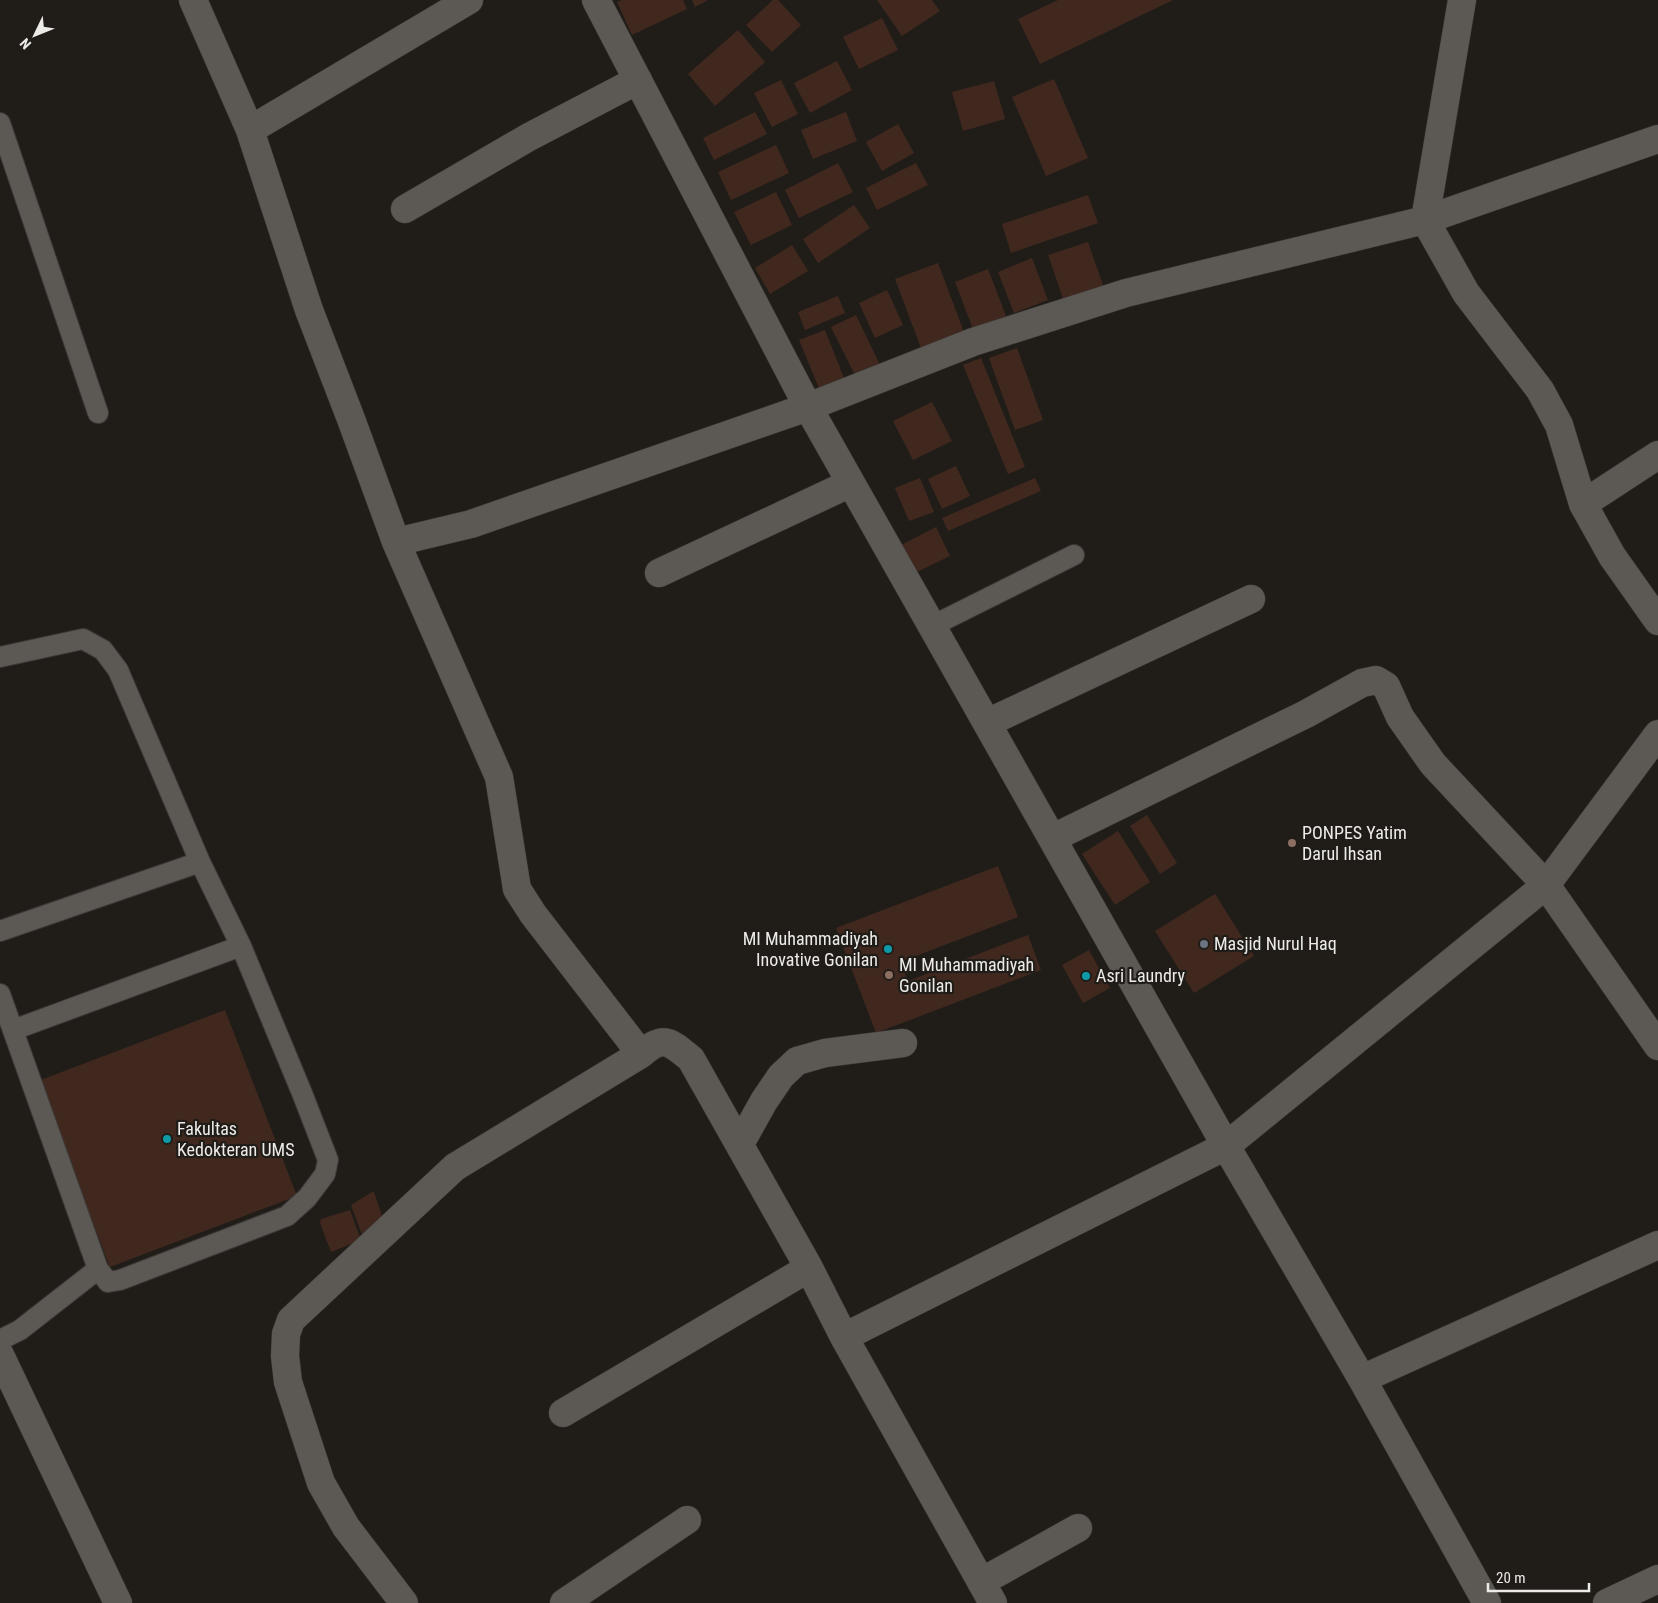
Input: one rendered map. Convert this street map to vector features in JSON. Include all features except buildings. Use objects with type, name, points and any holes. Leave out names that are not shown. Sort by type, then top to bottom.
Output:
[{"type":"street","points":[[193,0],[250,130],[308,310],[351,419],[396,542],[499,777],[517,889],[533,914],[641,1054]]},
{"type":"street","points":[[250,130],[469,0]]},
{"type":"street","points":[[596,0],[808,408],[1226,1146],[1362,1379],[1487,1603]]},
{"type":"street","points":[[1462,0],[1425,220],[1466,293],[1540,390],[1559,425],[1583,504],[1612,556],[1658,621]]},
{"type":"street","points":[[405,209],[530,137],[638,80]]},
{"type":"street","points":[[396,542],[471,524],[808,408],[973,342],[1126,293],[1425,220],[1658,140]]},
{"type":"street","points":[[1583,504],[1658,455]]},
{"type":"street","points":[[659,573],[851,483]]},
{"type":"street","points":[[987,723],[1251,599]]},
{"type":"street","points":[[1053,838],[1306,714],[1362,683],[1376,680],[1386,686],[1400,717],[1433,764],[1546,885],[1658,1046]]},
{"type":"street","points":[[844,1337],[1226,1146],[1546,885],[1658,734]]},
{"type":"street","points":[[404,1603],[346,1527],[321,1483],[288,1382],[285,1356],[286,1334],[291,1320],[455,1168],[641,1054],[651,1045],[662,1041],[674,1045],[691,1059],[809,1268],[844,1337],[987,1592],[1078,1528]]},
{"type":"street","points":[[740,1144],[764,1101],[781,1076],[797,1061],[825,1053],[903,1043]]},
{"type":"street","points":[[1362,1379],[1658,1245]]},
{"type":"street","points":[[563,1414],[809,1268]]},
{"type":"street","points":[[0,1355],[118,1603]]},
{"type":"street","points":[[564,1603],[687,1520]]},
{"type":"street","points":[[1606,1603],[1658,1579]]},
{"type":"lane","points":[[0,123],[98,413]]},
{"type":"lane","points":[[932,626],[1074,555]]},
{"type":"lane","points":[[0,657],[83,639],[103,650],[118,670],[200,862],[241,946],[302,1093],[328,1160],[325,1174],[307,1198],[287,1216],[120,1280],[108,1282],[98,1269],[0,994]]},
{"type":"lane","points":[[0,931],[200,862]]},
{"type":"lane","points":[[13,1030],[241,946]]},
{"type":"lane","points":[[0,1340],[20,1330],[98,1269]]},
{"type":"place","name":"PONPES Yatim Darul Ihsan","points":[[1292,843]]},
{"type":"place","name":"Masjid Nurul Haq","points":[[1204,944]]},
{"type":"place","name":"MI Muhammadiyah Inovative Gonilan","points":[[888,949]]},
{"type":"place","name":"MI Muhammadiyah Gonilan","points":[[889,975]]},
{"type":"place","name":"Asri Laundry","points":[[1086,976]]},
{"type":"place","name":"Fakultas Kedokteran UMS","points":[[167,1139]]}]
